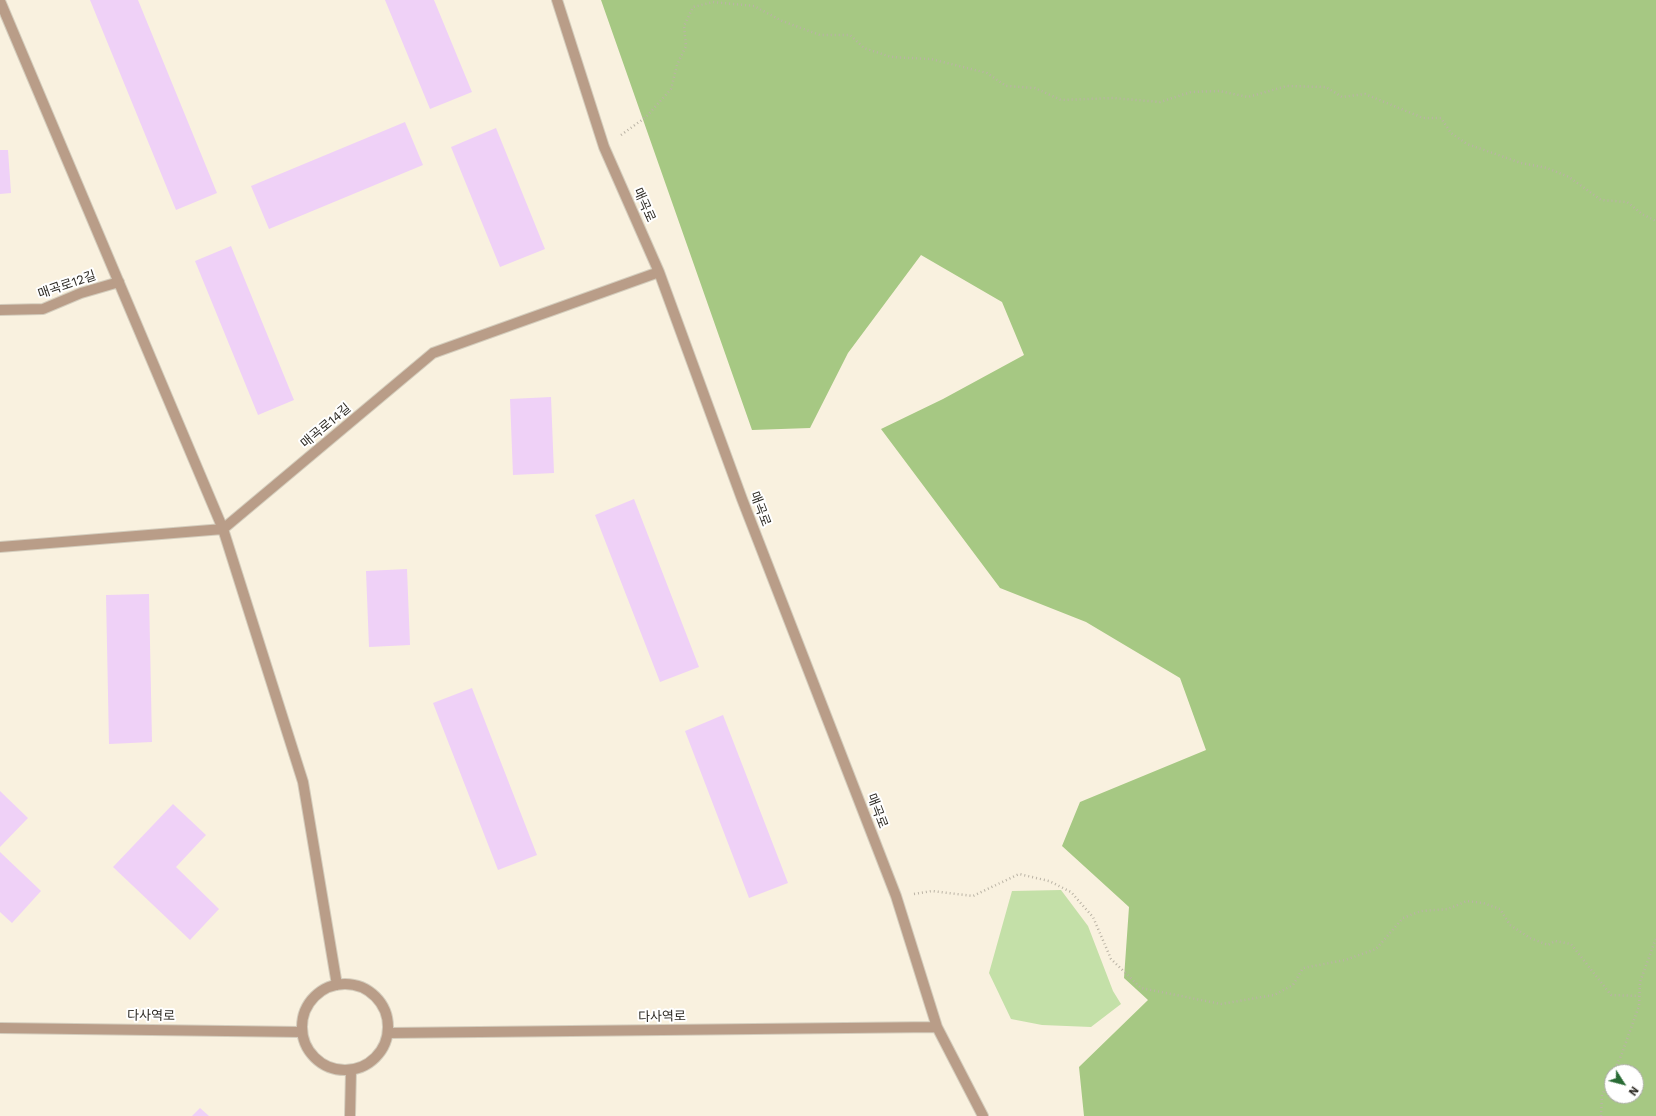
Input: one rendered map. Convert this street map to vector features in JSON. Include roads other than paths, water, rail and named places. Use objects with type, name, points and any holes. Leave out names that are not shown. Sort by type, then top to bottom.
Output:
[{"type":"street","name":"매곡로","points":[[557,0],[604,147],[658,272],[744,506],[896,896],[937,1027],[983,1116]]},
{"type":"street","points":[[0,1],[222,529],[303,782],[337,985]]},
{"type":"street","name":"매곡로14길","points":[[222,529],[433,353],[658,272]]},
{"type":"street","name":"매곡로12길","points":[[0,310],[43,309],[81,293],[119,282]]},
{"type":"street","points":[[0,547],[222,529]]},
{"type":"street","points":[[337,985],[357,987],[374,996],[383,1007],[387,1020],[388,1033],[383,1046],[375,1058],[364,1066],[351,1070],[337,1070],[324,1066],[314,1057],[306,1045],[302,1032],[303,1019],[307,1007],[315,997],[325,990],[337,985]]},
{"type":"street","name":"다사역로","points":[[388,1033],[937,1027]]},
{"type":"street","name":"다사역로","points":[[0,1028],[302,1032]]},
{"type":"street","points":[[350,1116],[351,1070]]}]
